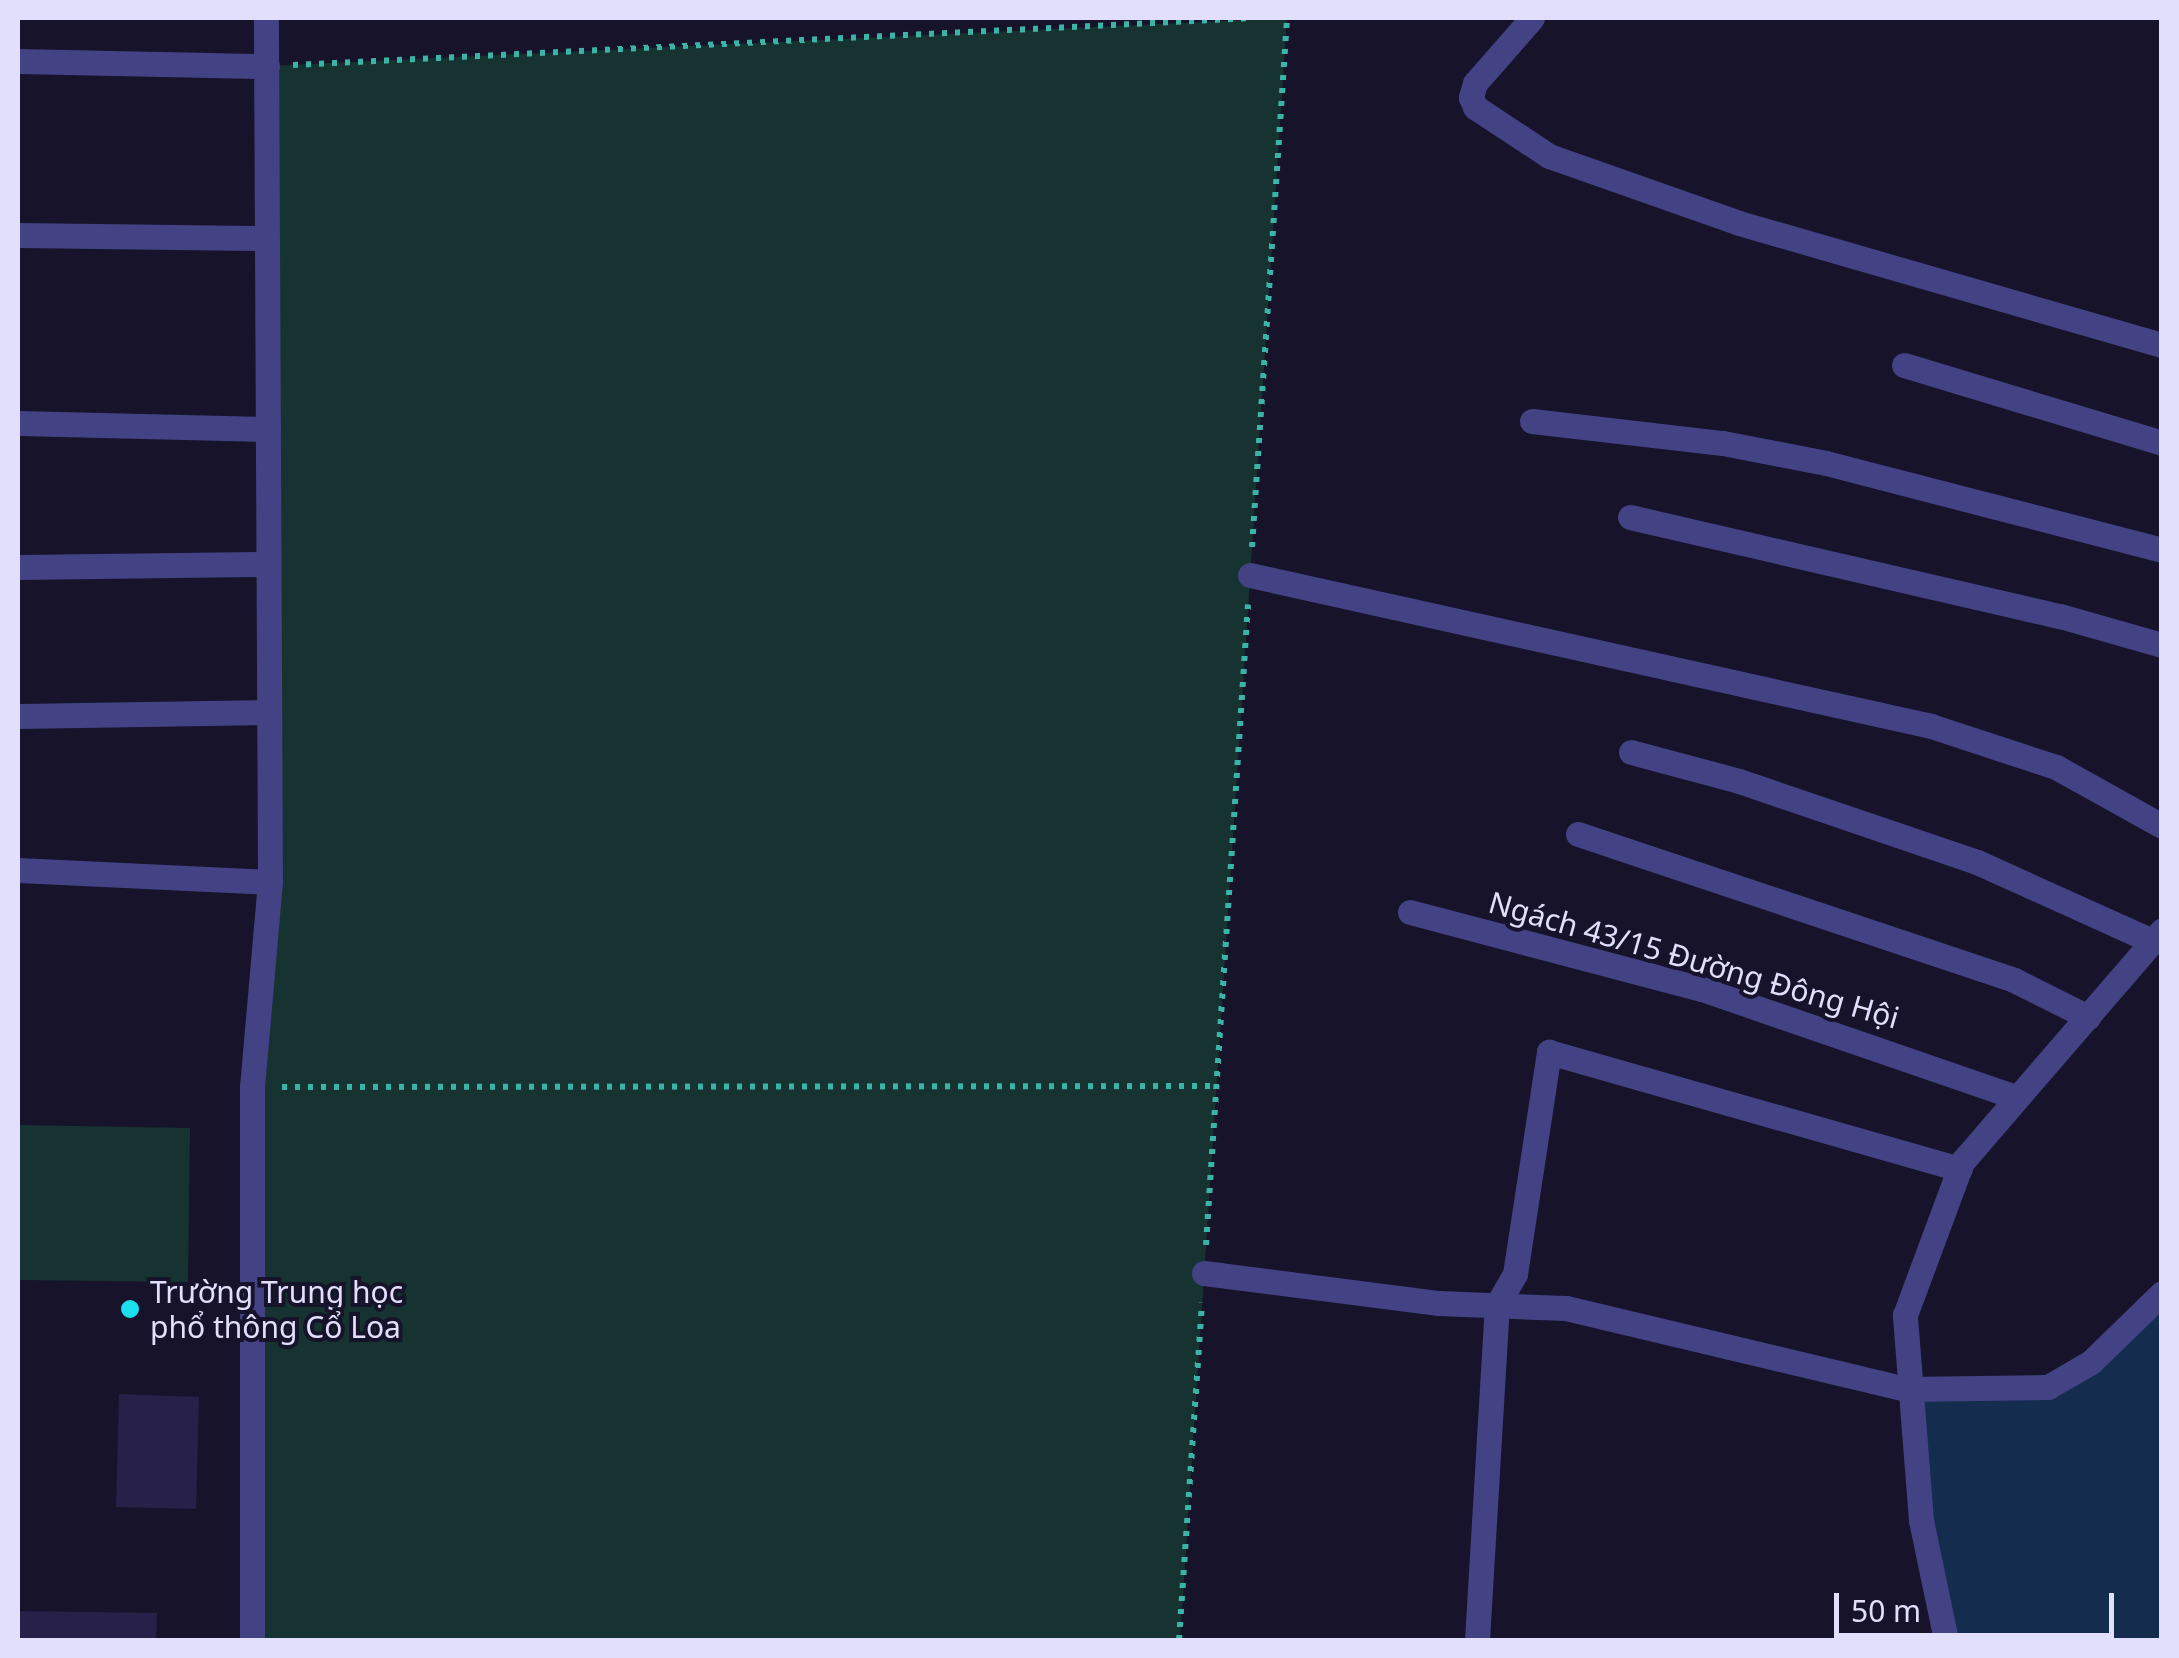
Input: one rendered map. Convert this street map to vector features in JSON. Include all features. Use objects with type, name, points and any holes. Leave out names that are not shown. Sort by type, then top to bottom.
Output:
[{"type":"street","points":[[252,1640],[252,1088],[270,882],[265,712],[266,18]]},
{"type":"street","points":[[1532,18],[1471,96],[1475,107],[1549,156],[1739,223],[2162,345]]},
{"type":"street","points":[[18,61],[267,66]]},
{"type":"street","points":[[18,235],[268,238]]},
{"type":"street","points":[[1904,365],[2162,443]]},
{"type":"street","points":[[1532,422],[1792,456],[2162,550]]},
{"type":"street","points":[[18,423],[268,429]]},
{"type":"street","points":[[1630,517],[2060,616],[2162,646]]},
{"type":"street","points":[[18,567],[267,564]]},
{"type":"street","points":[[1250,576],[1931,726],[2056,767],[2162,826]]},
{"type":"street","points":[[18,716],[265,712]]},
{"type":"street","points":[[1631,752],[1739,781],[1977,862],[2157,936],[2015,1097],[1960,1169],[1905,1316],[1906,1389],[1921,1520],[1946,1640]]},
{"type":"street","points":[[1578,834],[2014,980],[2088,1017]]},
{"type":"street","points":[[18,870],[270,882]]},
{"type":"street","name":"Ngách 43/15 Đường Đông Hội","points":[[1410,912],[1702,989],[2015,1097]]},
{"type":"street","points":[[1478,1640],[1497,1306],[1514,1274],[1548,1052],[1960,1169]]},
{"type":"street","points":[[1204,1273],[1497,1306],[1566,1308],[1906,1389],[2048,1387],[2091,1362],[2162,1293]]},
{"type":"path","points":[[267,66],[1252,18]]},
{"type":"path","points":[[1180,1640],[1287,18]]},
{"type":"path","points":[[252,1088],[1216,1086]]},
{"type":"green space","points":[[1287,18],[1180,1640],[253,1640],[267,66]]},
{"type":"green space","points":[[18,1125],[190,1128],[188,1282],[18,1280]]},
{"type":"water","points":[[2161,1293],[2161,1640],[1946,1640],[1906,1389],[2048,1387]]},
{"type":"building","points":[[119,1394],[199,1397],[196,1509],[116,1507]]},
{"type":"building","points":[[18,1611],[157,1613],[156,1640],[18,1640]]},
{"type":"place","name":"Trường Trung học phổ thông Cổ Loa","points":[[130,1309]]}]
